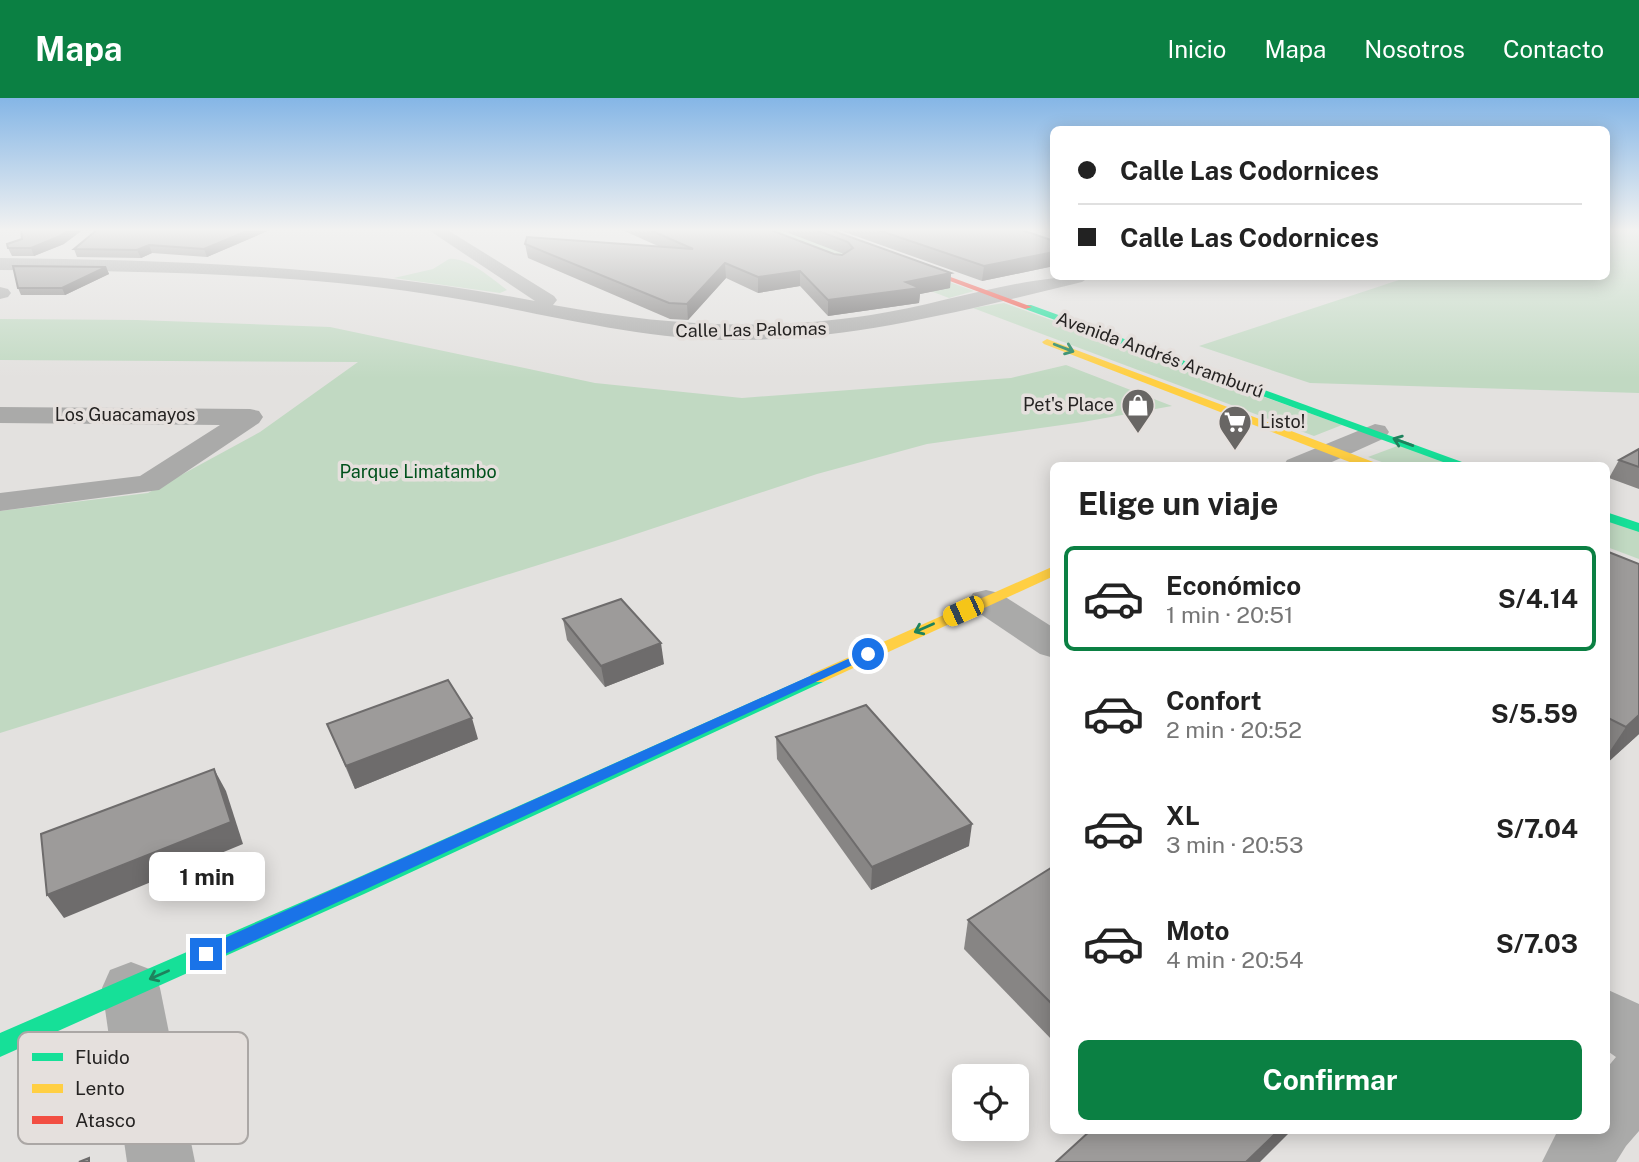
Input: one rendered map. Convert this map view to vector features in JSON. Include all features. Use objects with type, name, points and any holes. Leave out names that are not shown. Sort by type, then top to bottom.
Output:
[{"type":"main road","name":"Avenida Andrés Aramburú","points":[[952,279],[1456,462]]},
{"type":"main road","points":[[928,296],[987,319]]},
{"type":"main road","name":"Avenida Andrés Aramburú","points":[[1037,338],[1362,462]]},
{"type":"main road","points":[[1610,517],[1639,528]]},
{"type":"main road","points":[[30,1032],[356,888],[1050,572]]},
{"type":"main road","points":[[0,1045],[18,1037]]},
{"type":"street","name":"Calle Las Palomas","points":[[348,279],[448,291],[661,331],[742,333],[833,329],[955,306],[1066,280]]},
{"type":"street","points":[[507,279],[580,316]]},
{"type":"street","name":"Los Guacamayos","points":[[0,415],[250,417],[148,484],[0,502]]},
{"type":"street","points":[[1306,462],[1375,432]]},
{"type":"street","points":[[986,601],[1050,643]]},
{"type":"street","points":[[131,988],[139,1032]]},
{"type":"street","points":[[1610,1019],[1639,1038]]},
{"type":"street","points":[[1610,1116],[1639,1078]]},
{"type":"street","points":[[1576,1162],[1597,1134]]},
{"type":"street","points":[[158,1144],[161,1162]]},
{"type":"green space","points":[[399,279],[492,279],[507,290],[500,293]]},
{"type":"green space","points":[[898,279],[940,279],[974,291],[949,298]]},
{"type":"green space","points":[[1639,279],[1639,393],[1310,383],[1199,346],[1399,280]]},
{"type":"green space","points":[[1004,303],[1342,425],[1314,436],[973,308]]},
{"type":"green space","name":"Parque Limatambo","points":[[0,319],[137,320],[330,327],[595,383],[742,398],[1011,378],[1066,365],[1172,406],[1083,422],[927,444],[817,474],[615,541],[0,733],[0,511],[148,493],[260,432],[358,362],[0,360]]},
{"type":"green space","points":[[1400,445],[1449,462],[1382,462],[1368,457]]},
{"type":"green space","points":[[1610,520],[1639,531],[1639,559],[1610,548]]},
{"type":"building","points":[[16,279],[82,279],[62,288],[18,288]]},
{"type":"building","points":[[610,279],[710,279],[687,304],[669,303]]},
{"type":"building","points":[[807,279],[923,279],[906,282],[920,288],[828,300]]},
{"type":"building","points":[[1639,449],[1639,467],[1619,460]]},
{"type":"building","points":[[1610,553],[1639,564],[1639,715],[1626,727],[1610,719]]},
{"type":"building","points":[[621,599],[661,643],[601,666],[563,619]]},
{"type":"building","points":[[448,680],[472,718],[346,766],[327,724]]},
{"type":"building","points":[[866,705],[972,824],[872,867],[776,737]]},
{"type":"building","points":[[214,769],[231,822],[47,895],[41,834]]},
{"type":"building","points":[[1050,869],[1050,1002],[968,920]]},
{"type":"building","points":[[1087,1134],[1275,1134],[1246,1162],[1056,1162]]},
{"type":"traffic: fast","points":[[1028,307],[1456,462]]},
{"type":"traffic: fast","points":[[1610,517],[1639,528]]},
{"type":"traffic: fast","points":[[29,1032],[356,888],[817,678]]},
{"type":"traffic: fast","points":[[0,1045],[18,1037]]},
{"type":"traffic: slow","points":[[1047,342],[1362,462]]},
{"type":"traffic: slow","points":[[817,678],[1050,572]]},
{"type":"traffic: jam","points":[[950,279],[1028,307]]},
{"type":"place","name":"Pet's Place","points":[[1138,435]]},
{"type":"place","name":"Listo!","points":[[1235,452]]},
{"type":"route","points":[[206,954],[868,654]]}]
